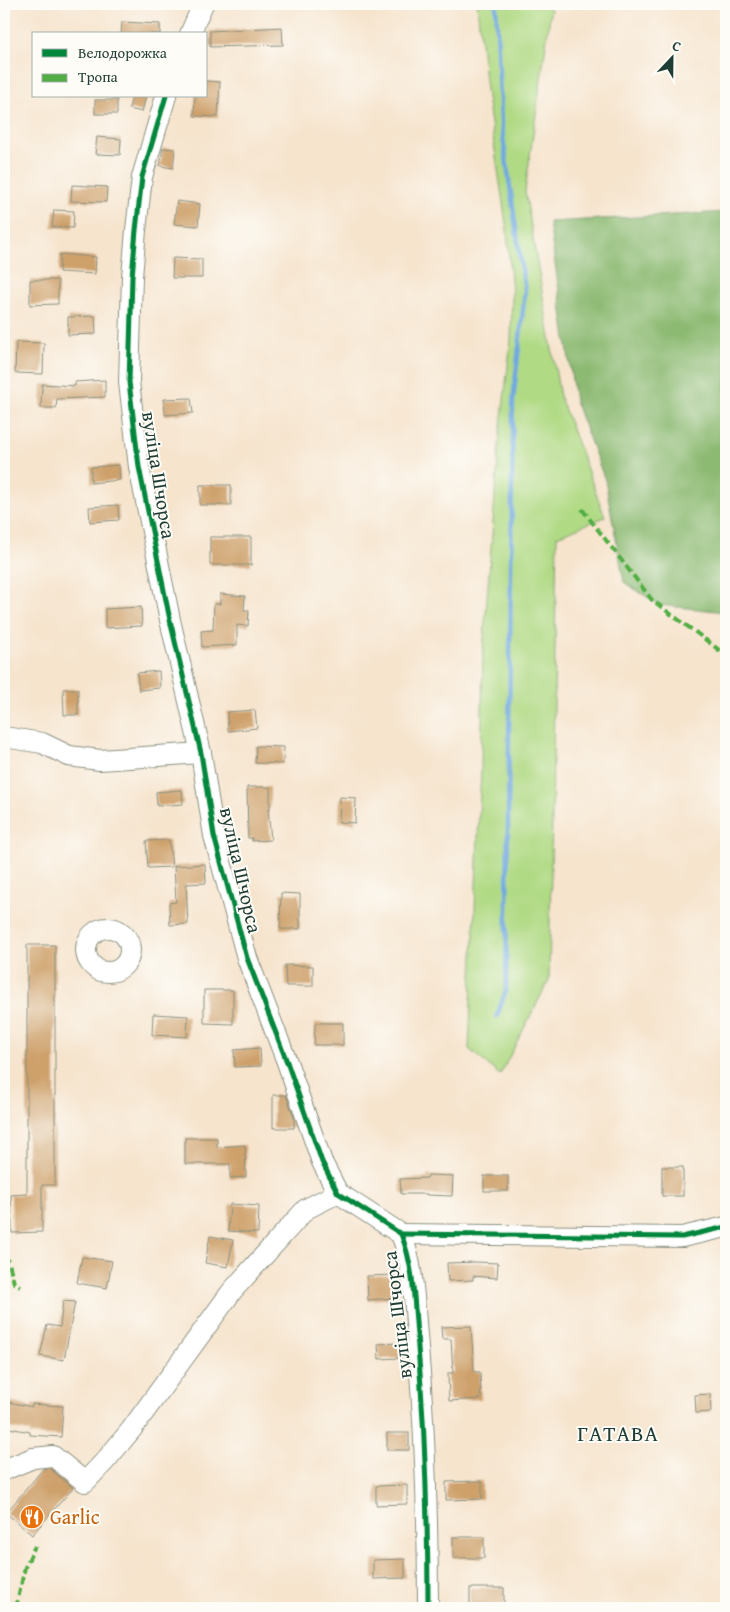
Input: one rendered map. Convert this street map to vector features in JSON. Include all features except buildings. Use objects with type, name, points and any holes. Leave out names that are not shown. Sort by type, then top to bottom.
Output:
[{"type":"street","points":[[191,32],[204,4]]},
{"type":"street","name":"вуліца Шчорса","points":[[165,98],[142,177],[132,277],[130,382],[140,467],[170,620],[201,753],[214,836],[246,958],[288,1062],[322,1162],[338,1193],[401,1234],[411,1269],[428,1499],[428,1608]]},
{"type":"street","points":[[4,737],[42,742],[69,756],[100,760],[201,753]]},
{"type":"street","points":[[4,1470],[33,1458],[53,1456],[85,1482],[131,1430],[232,1291],[306,1209],[338,1193]]},
{"type":"street","points":[[401,1234],[682,1237],[726,1227]]},
{"type":"green space","points":[[477,4],[542,4],[551,9],[525,191],[560,397],[605,517],[557,536],[549,980],[500,1075],[469,1049],[481,769],[483,650],[500,433],[511,341],[512,293],[507,230],[486,90]]},
{"type":"green space","points":[[726,212],[726,612],[659,605],[624,582],[605,480],[575,401],[549,222]]},
{"type":"waterway","points":[[496,4],[501,123],[525,291],[513,402],[506,990],[497,1016]]},
{"type":"marked path","points":[[582,509],[652,600],[726,655]]},
{"type":"marked path","points":[[4,1220],[12,1220]]},
{"type":"marked path","points":[[4,1254],[9,1263],[14,1283],[20,1286]]},
{"type":"marked path","points":[[16,1608],[25,1567],[35,1546]]},
{"type":"cycle path","points":[[165,98],[142,177],[132,277],[129,382],[139,467],[170,620],[201,753],[214,836],[247,958],[287,1062],[322,1162],[338,1193],[401,1234],[409,1258],[414,1297],[424,1437],[428,1608]]},
{"type":"cycle path","points":[[401,1234],[682,1237],[726,1227]]},
{"type":"place","name":"Garlic","points":[[32,1517]]},
{"type":"district","name":"ГАТАВА","points":[[618,1433]]}]
